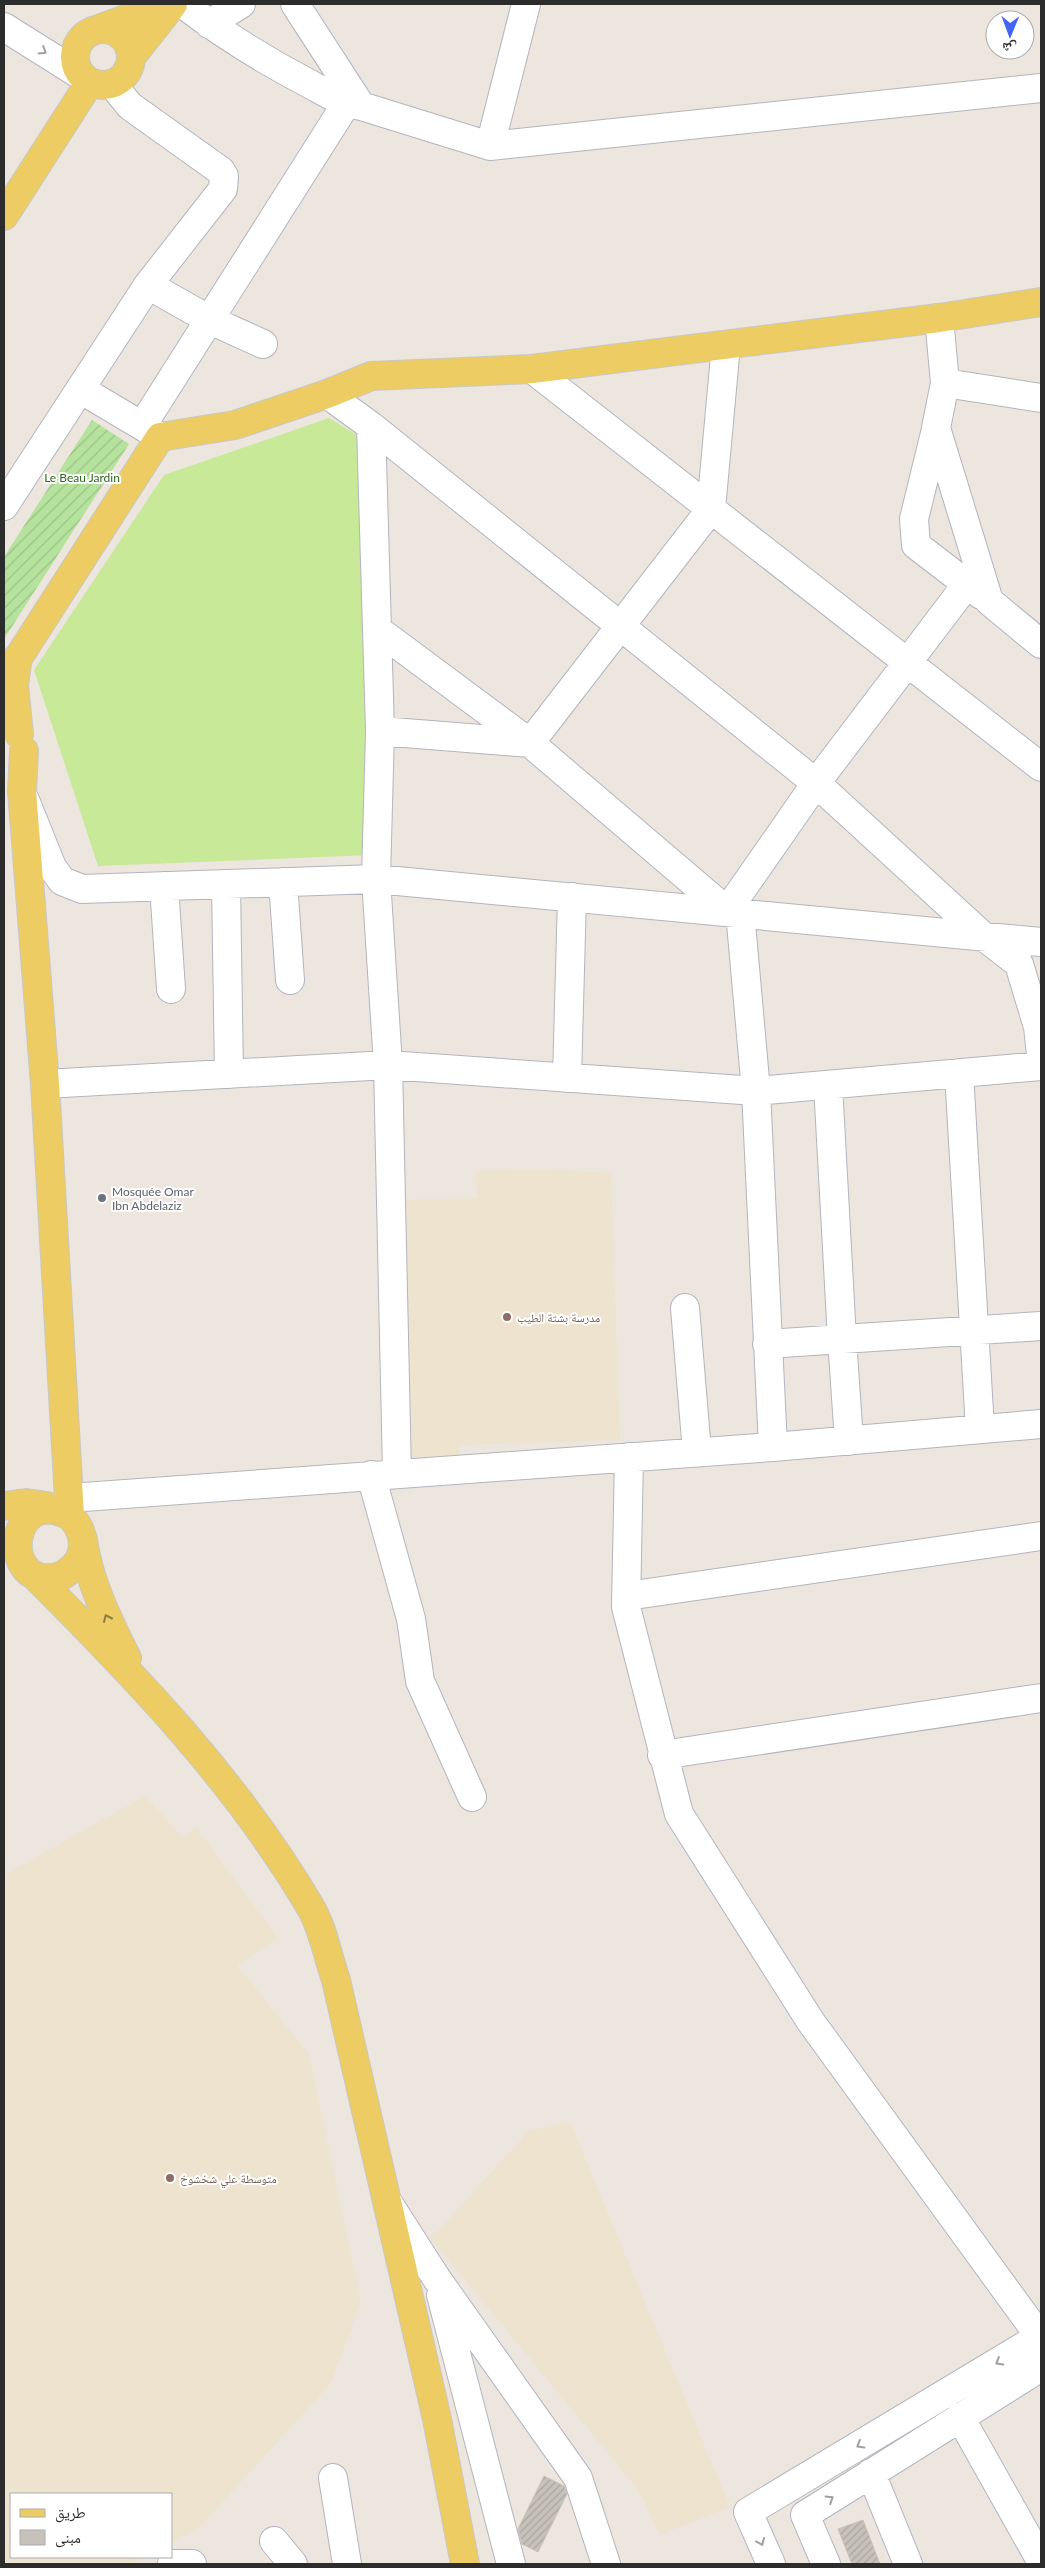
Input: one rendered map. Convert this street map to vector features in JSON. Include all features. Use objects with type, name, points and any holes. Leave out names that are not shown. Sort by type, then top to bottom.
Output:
[{"type":"main road","points":[[94,81],[75,62],[77,46],[86,34],[166,4]]},
{"type":"main road","points":[[132,56],[173,4]]},
{"type":"main road","points":[[94,81],[122,78],[130,68],[132,56],[130,45],[123,36],[113,30],[101,28]]},
{"type":"main road","points":[[4,216],[94,81]]},
{"type":"main road","points":[[4,680],[151,431],[235,425],[327,394],[371,376],[532,369],[939,318],[1041,302]]},
{"type":"main road","points":[[18,656],[14,685],[17,768],[13,784],[30,869],[45,1084],[63,1508],[76,1523],[83,1540],[86,1564],[106,1615],[136,1678]]},
{"type":"main road","points":[[4,816],[14,830],[30,869]]},
{"type":"main road","points":[[4,1506],[26,1502],[63,1508]]},
{"type":"main road","points":[[63,1508],[28,1514],[15,1531],[14,1552],[18,1562],[136,1678],[240,1800],[312,1910],[336,1980],[437,2419],[465,2564]]},
{"type":"main road","points":[[4,1552],[30,1573],[45,1578],[65,1574],[79,1560],[83,1540]]},
{"type":"street","points":[[183,4],[209,24],[274,65],[353,105],[490,146],[1041,88]]},
{"type":"street","points":[[209,24],[242,4]]},
{"type":"street","points":[[295,4],[353,105]]},
{"type":"street","points":[[490,146],[526,4]]},
{"type":"street","points":[[4,27],[94,81],[224,176],[223,189],[148,285],[4,506]]},
{"type":"street","points":[[80,389],[151,431],[210,320],[353,105]]},
{"type":"street","points":[[148,285],[210,320],[263,344]]},
{"type":"street","points":[[939,318],[945,383],[914,519],[916,545],[1041,644]]},
{"type":"street","points":[[530,743],[711,509],[726,345]]},
{"type":"street","points":[[532,369],[1041,767]]},
{"type":"street","points":[[945,383],[1041,398]]},
{"type":"street","points":[[327,394],[371,426],[816,783],[983,936],[1019,964],[1040,1024],[1041,1055]]},
{"type":"street","points":[[371,426],[380,731],[376,879],[388,1065],[384,1474],[411,1620],[420,1681],[472,1797]]},
{"type":"street","points":[[936,428],[989,601]]},
{"type":"street","points":[[773,1447],[756,1091],[733,912],[816,783],[966,584]]},
{"type":"street","points":[[378,630],[530,743],[733,912]]},
{"type":"street","points":[[380,731],[530,743]]},
{"type":"street","points":[[13,784],[52,867],[62,881],[82,889],[376,879],[1041,942]]},
{"type":"street","points":[[284,882],[290,980]]},
{"type":"street","points":[[226,884],[229,1074]]},
{"type":"street","points":[[164,886],[170,989]]},
{"type":"street","points":[[567,1078],[572,897]]},
{"type":"street","points":[[45,1084],[388,1065],[756,1091],[1041,1066]]},
{"type":"street","points":[[959,1073],[980,1429]]},
{"type":"street","points":[[828,1085],[842,1339],[850,1440]]},
{"type":"street","points":[[684,1308],[697,1452]]},
{"type":"street","points":[[767,1344],[1041,1326]]},
{"type":"street","points":[[63,1508],[384,1474],[773,1447],[1041,1424]]},
{"type":"street","points":[[629,1457],[626,1607],[662,1755],[679,1814],[811,2022],[1041,2337],[748,2512],[770,2564]]},
{"type":"street","points":[[627,1596],[1041,1536]]},
{"type":"street","points":[[662,1755],[1041,1698]]},
{"type":"street","points":[[387,2202],[437,2279],[578,2478],[606,2564]]},
{"type":"street","points":[[437,2279],[511,2564]]},
{"type":"street","points":[[805,2515],[1041,2367]]},
{"type":"street","points":[[960,2417],[1041,2561]]},
{"type":"street","points":[[871,2473],[908,2564]]},
{"type":"street","points":[[333,2478],[346,2564]]},
{"type":"street","points":[[790,2488],[805,2515],[826,2564]]},
{"type":"street","points":[[274,2541],[293,2564]]},
{"type":"street","points":[[172,2564],[192,2564]]},
{"type":"shaded area","name":"مدرسة بشتة الطيب","points":[[536,1169],[611,1173],[620,1440],[459,1445],[459,1461],[409,1462],[395,1200],[477,1198],[476,1171]]},
{"type":"shaded area","name":"متوسطة علي شخشوخ","points":[[145,1796],[183,1838],[196,1827],[278,1938],[237,1965],[309,2054],[361,2302],[331,2383],[200,2527],[172,2542],[172,2493],[10,2493],[10,2558],[143,2558],[131,2564],[4,2564],[4,1875]]},
{"type":"shaded area","points":[[570,2122],[730,2507],[660,2535],[639,2491],[428,2235],[437,2232],[529,2131]]},
{"type":"green space","points":[[329,418],[360,437],[371,855],[98,866],[34,670],[164,475]]},
{"type":"green space","name":"Le Beau Jardin","points":[[92,420],[129,444],[4,639],[4,557]]},
{"type":"building","points":[[544,2476],[564,2486],[567,2494],[538,2552],[522,2544],[518,2529]]},
{"type":"building","points":[[863,2520],[880,2564],[852,2564],[838,2529]]},
{"type":"place","name":"Mosquée Omar Ibn Abdelaziz","points":[[102,1198]]},
{"type":"place","name":"مدرسة بشتة الطيب","points":[[507,1317]]},
{"type":"place","name":"متوسطة علي شخشوخ","points":[[170,2178]]}]
